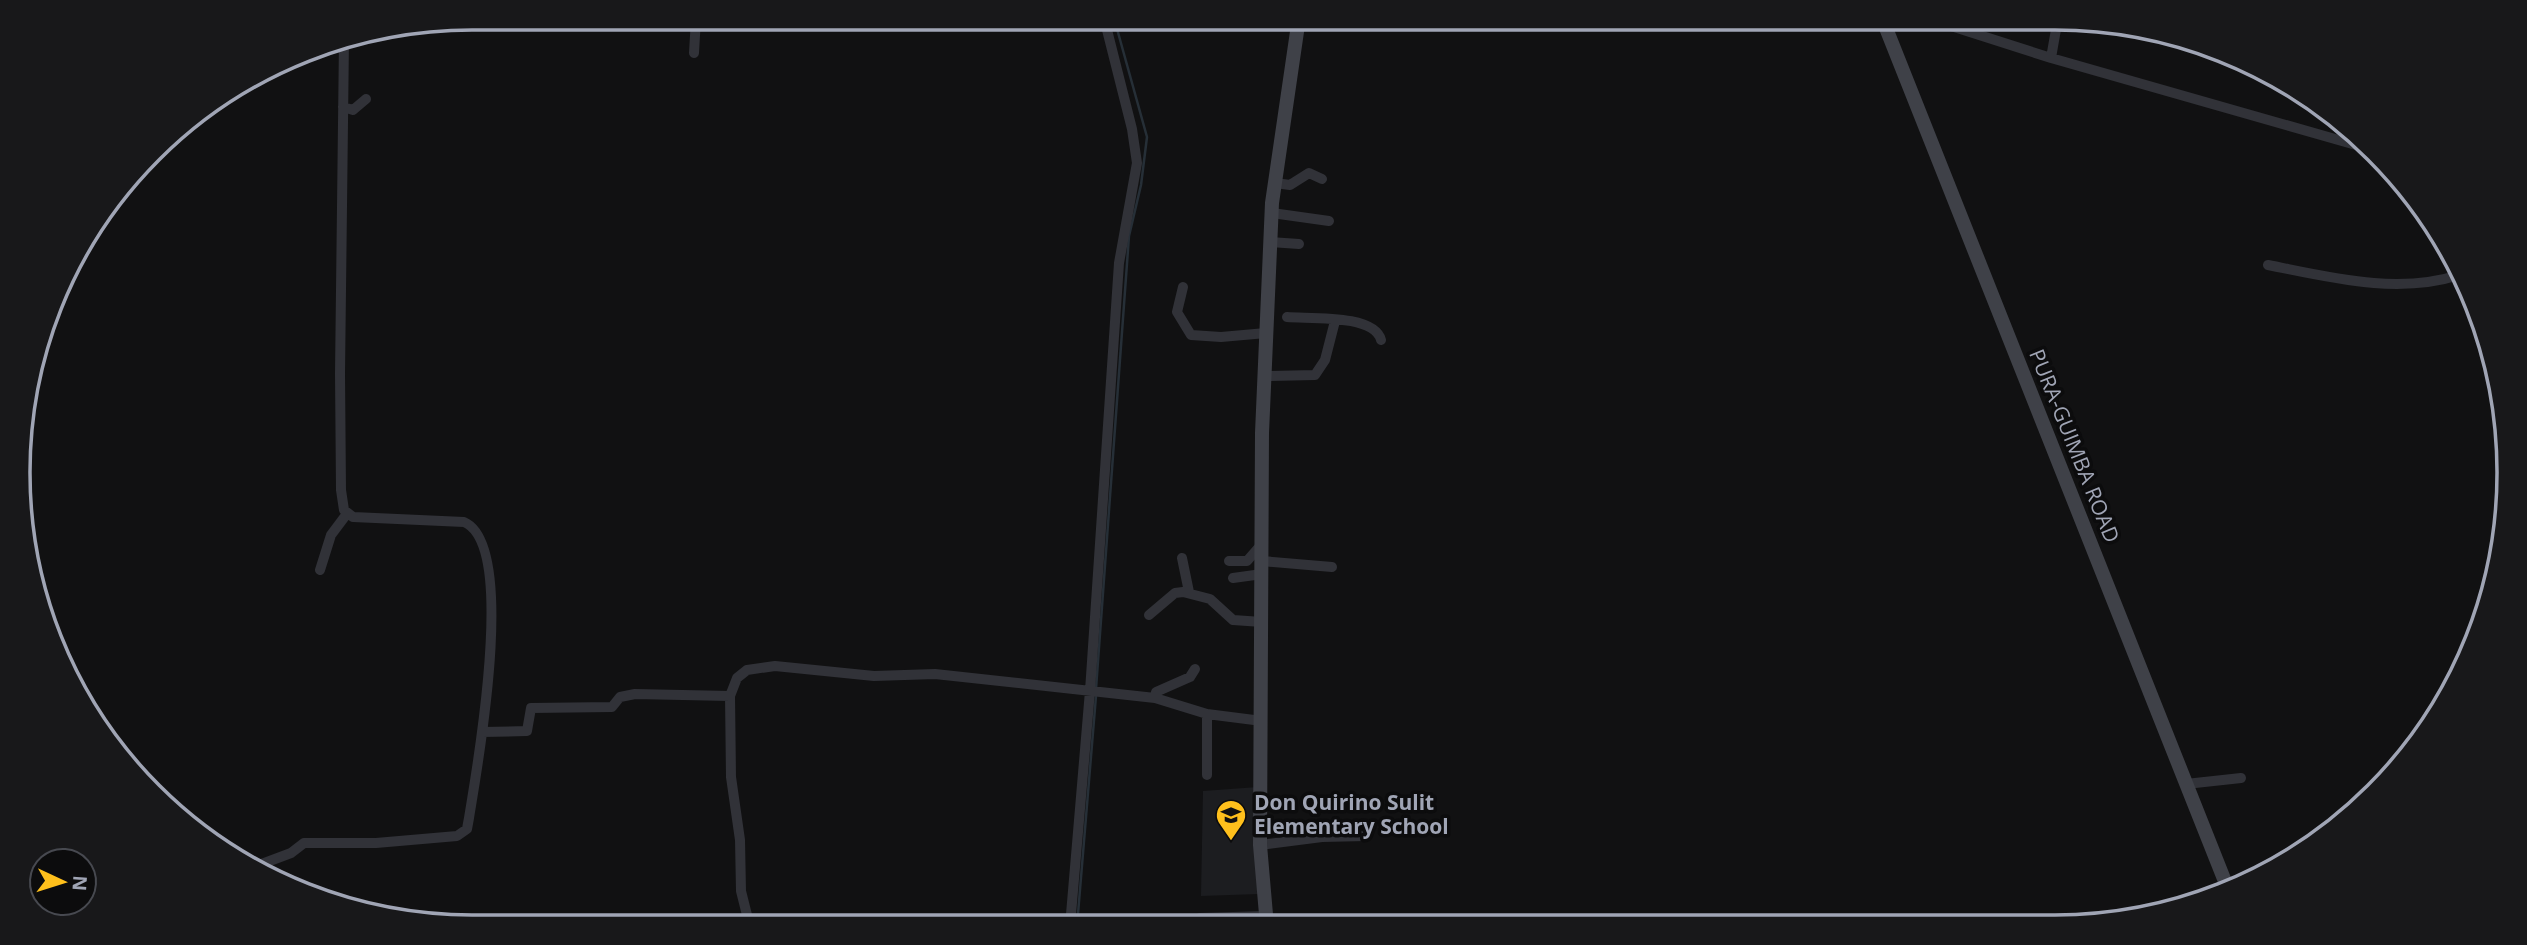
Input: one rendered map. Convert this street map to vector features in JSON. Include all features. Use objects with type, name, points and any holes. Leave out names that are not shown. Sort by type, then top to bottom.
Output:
[{"type":"main road","points":[[1266,915],[1261,845],[1261,544],[1266,333],[1275,183],[1297,30]]},
{"type":"main road","name":"PURA-GUIMBA ROAD","points":[[1887,30],[2225,882]]},
{"type":"street","points":[[694,53],[695,30]]},
{"type":"street","points":[[1071,915],[1090,691],[1119,263],[1137,163],[1132,129],[1107,30]]},
{"type":"street","points":[[1964,30],[2350,143]]},
{"type":"street","points":[[2052,58],[2056,30]]},
{"type":"street","points":[[320,570],[331,535],[346,515],[341,490],[344,49]]},
{"type":"street","points":[[343,107],[353,110],[366,99]]},
{"type":"street","points":[[1275,183],[1290,184],[1308,173],[1322,179]]},
{"type":"street","points":[[1272,213],[1329,221]]},
{"type":"street","points":[[1270,242],[1299,244]]},
{"type":"street","points":[[2268,265],[2357,282],[2436,282],[2452,277]]},
{"type":"street","points":[[1183,287],[1177,312],[1191,335],[1221,337],[1266,333]]},
{"type":"street","points":[[1287,317],[1366,323],[1379,333],[1381,340]]},
{"type":"street","points":[[1265,376],[1315,375],[1325,360],[1335,321]]},
{"type":"street","points":[[264,863],[291,853],[304,843],[376,843],[457,836],[467,829],[482,732],[493,616],[491,578],[478,532],[464,522],[346,515]]},
{"type":"street","points":[[1229,561],[1247,561],[1261,544]]},
{"type":"street","points":[[1182,558],[1189,592]]},
{"type":"street","points":[[1233,578],[1262,568],[1332,567]]},
{"type":"street","points":[[1149,615],[1175,593],[1189,592],[1210,599],[1233,620],[1262,622]]},
{"type":"street","points":[[747,915],[741,891],[740,840],[731,777],[730,696],[737,678],[747,670],[775,666],[874,676],[935,674],[1155,698],[1207,714],[1262,721]]},
{"type":"street","points":[[1155,698],[1156,692],[1190,677],[1195,669]]},
{"type":"street","points":[[482,732],[527,731],[531,708],[612,707],[620,697],[635,694],[730,696]]},
{"type":"street","points":[[1207,714],[1207,775]]},
{"type":"street","points":[[2186,783],[2241,778]]},
{"type":"street","points":[[1261,845],[1322,837],[1366,836]]},
{"type":"shaded area","name":"Don Quirino Sulit Elementary School","points":[[1258,787],[1259,894],[1201,896],[1203,791]]},
{"type":"waterway","points":[[1096,689],[1129,236],[1141,185],[1147,137],[1117,30]]},
{"type":"waterway","points":[[1078,915],[1096,696]]},
{"type":"place","name":"Don Quirino Sulit Elementary School","points":[[1231,842]]}]
